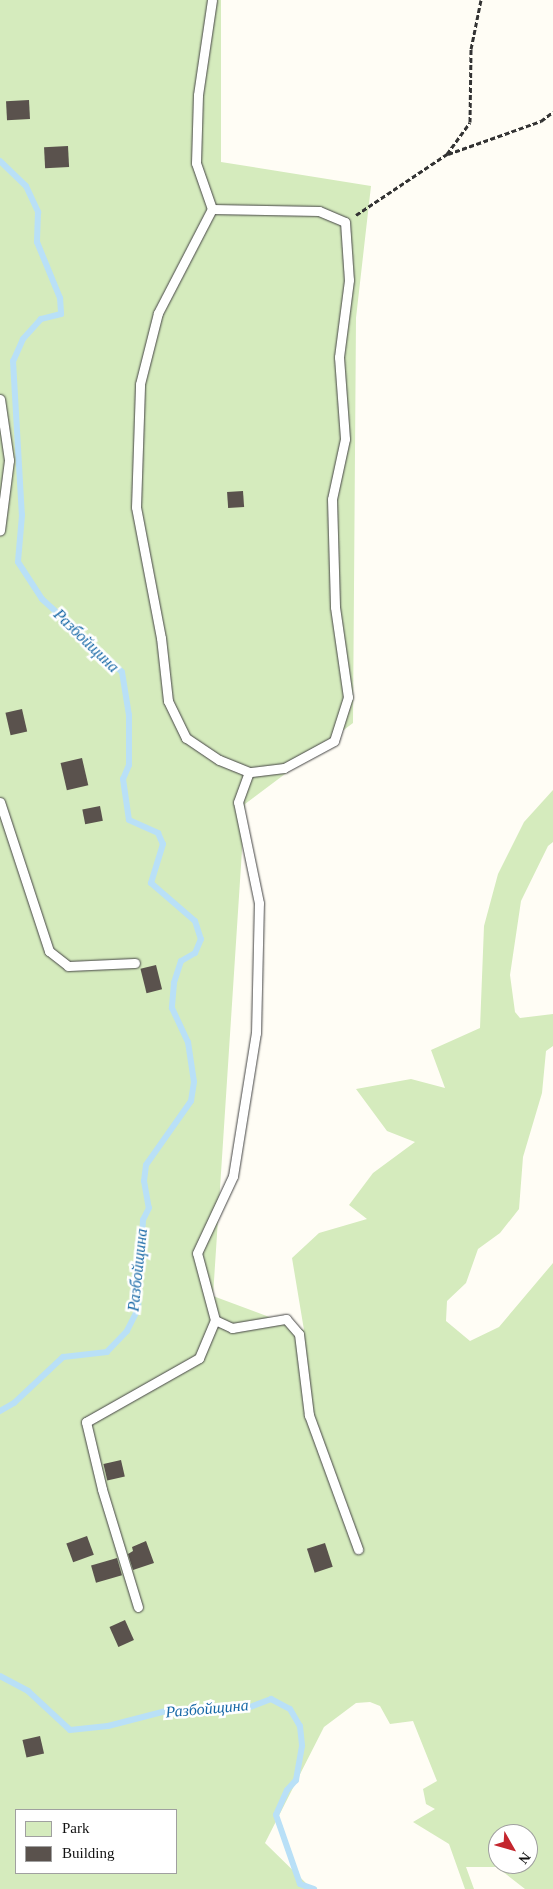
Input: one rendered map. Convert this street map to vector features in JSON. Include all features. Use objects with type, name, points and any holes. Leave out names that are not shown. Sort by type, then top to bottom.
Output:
[{"type":"lane","points":[[212,0],[198,95],[196,163],[212,209],[158,313],[142,375],[136,506],[161,638],[168,701],[186,738],[219,760],[249,772],[284,768],[334,741],[348,697],[335,607],[332,499],[345,439],[339,356],[349,280],[345,222],[320,211],[212,209]]},
{"type":"lane","points":[[0,399],[9,460],[0,530]]},
{"type":"lane","points":[[138,1607],[86,1422],[199,1358],[215,1320],[197,1253],[233,1176],[256,1033],[259,903],[238,802],[249,772]]},
{"type":"lane","points":[[0,802],[49,951],[68,966],[135,963]]},
{"type":"lane","points":[[215,1320],[232,1328],[286,1319],[299,1334],[309,1415],[358,1549]]},
{"type":"path","points":[[447,154],[470,122],[471,49],[481,0]]},
{"type":"path","points":[[345,222],[447,154],[541,121],[553,112]]},
{"type":"green space","points":[[0,0],[221,0],[221,162],[371,186],[356,318],[353,723],[245,804],[213,1296],[304,1330],[292,1258],[319,1233],[367,1219],[349,1205],[373,1173],[415,1142],[387,1131],[356,1089],[411,1079],[445,1088],[431,1050],[480,1028],[484,926],[498,874],[524,822],[553,790],[553,842],[548,846],[521,901],[510,975],[515,1012],[520,1018],[553,1014],[553,1046],[546,1051],[542,1093],[523,1157],[519,1209],[500,1233],[478,1249],[466,1283],[447,1301],[446,1321],[470,1341],[499,1327],[553,1263],[553,1889],[525,1889],[506,1874],[538,1874],[538,1824],[488,1824],[488,1867],[466,1867],[474,1889],[465,1889],[449,1844],[413,1822],[435,1809],[426,1804],[423,1789],[437,1781],[413,1721],[390,1724],[380,1706],[370,1702],[356,1703],[324,1727],[265,1843],[312,1889],[0,1889]]},
{"type":"building","points":[[29,100],[30,119],[7,120],[6,101]]},
{"type":"building","points":[[68,146],[69,167],[45,168],[44,147]]},
{"type":"building","points":[[243,491],[244,507],[228,508],[227,492]]},
{"type":"building","points":[[22,709],[27,731],[11,735],[5,713]]},
{"type":"building","points":[[82,758],[88,785],[67,790],[61,763]]},
{"type":"building","points":[[100,806],[103,821],[85,824],[82,809]]},
{"type":"building","points":[[156,965],[162,989],[147,993],[140,969]]},
{"type":"building","points":[[121,1460],[125,1477],[107,1481],[103,1464]]},
{"type":"building","points":[[87,1536],[94,1555],[73,1562],[66,1544]]},
{"type":"building","points":[[146,1541],[154,1563],[133,1570],[128,1554],[133,1551],[132,1547]]},
{"type":"building","points":[[325,1543],[333,1567],[315,1573],[307,1549]]},
{"type":"building","points":[[117,1558],[122,1575],[96,1583],[91,1565]]},
{"type":"building","points":[[125,1620],[134,1640],[118,1647],[109,1627]]},
{"type":"building","points":[[40,1736],[44,1754],[27,1758],[22,1740]]},
{"type":"waterway","name":"Разбойщина","points":[[0,161],[26,186],[38,212],[37,242],[60,298],[61,314],[41,319],[23,339],[13,361],[22,515],[18,562],[42,599],[122,672],[129,715],[129,765],[123,779],[129,820],[158,833],[163,844],[151,883],[195,921],[201,939],[195,953],[181,961],[174,983],[172,1008],[188,1042],[194,1082],[191,1101],[146,1165],[144,1181],[149,1208],[143,1220],[138,1309],[127,1331],[107,1352],[63,1357],[14,1403],[0,1411]]},
{"type":"waterway","name":"Разбойщина","points":[[0,1676],[28,1691],[70,1730],[108,1726],[166,1711],[181,1714],[245,1709],[271,1699],[290,1709],[300,1726],[302,1746],[296,1780],[287,1790],[276,1815],[300,1884],[314,1889]]}]
